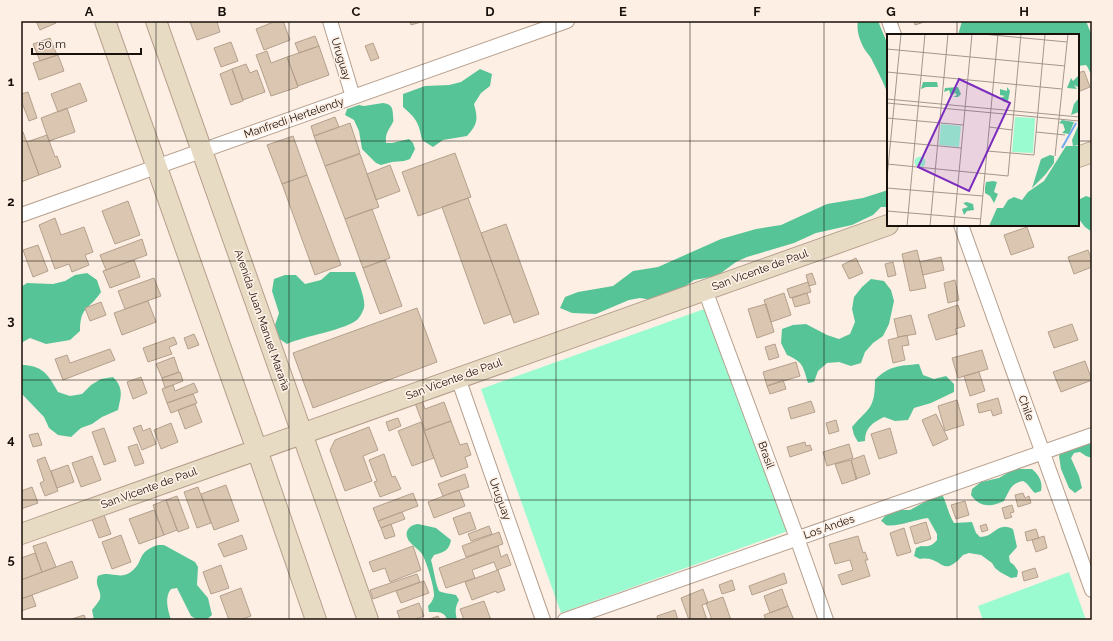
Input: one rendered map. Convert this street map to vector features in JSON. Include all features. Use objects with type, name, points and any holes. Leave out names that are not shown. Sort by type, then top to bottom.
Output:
[{"type":"street","points":[[105,21],[316,620]]},
{"type":"street","name":"Avenida Juan Manuel Maraña","points":[[156,21],[368,620]]},
{"type":"street","name":"Uruguay","points":[[330,21],[353,97]]},
{"type":"street","name":"Manfredi Hertelendy","points":[[21,215],[567,21]]},
{"type":"street","points":[[889,21],[894,34]]},
{"type":"street","points":[[1079,157],[1092,152]]},
{"type":"street","name":"San Vicente de Paul","points":[[21,534],[887,225]]},
{"type":"street","name":"Chile","points":[[961,226],[1092,590]]},
{"type":"street","name":"Brasil","points":[[705,290],[826,620]]},
{"type":"street","name":"Uruguay","points":[[458,378],[543,620]]},
{"type":"street","name":"Los Andes","points":[[565,620],[1092,435]]},
{"type":"green space","points":[[858,21],[878,21],[887,43],[887,92],[871,58],[865,50],[859,36]]},
{"type":"green space","points":[[962,21],[1086,21],[1092,36],[1092,75],[1086,65],[1079,66],[1079,34],[958,34]]},
{"type":"green space","points":[[480,69],[492,74],[490,86],[481,93],[474,104],[476,121],[471,132],[467,136],[443,140],[433,147],[422,140],[420,129],[416,121],[403,107],[403,94],[425,86],[449,85],[461,82]]},
{"type":"green space","points":[[383,103],[391,106],[393,110],[393,122],[387,134],[386,143],[409,139],[413,143],[415,149],[410,159],[381,165],[376,163],[362,149],[359,131],[354,120],[345,115],[347,109],[359,105],[364,106]]},
{"type":"green space","points":[[887,190],[887,207],[881,207],[873,215],[852,225],[816,233],[794,243],[747,257],[736,262],[717,276],[694,280],[675,294],[652,300],[640,298],[629,300],[596,314],[572,313],[560,308],[565,297],[578,292],[613,286],[633,271],[658,267],[721,239],[756,229],[781,225],[827,204],[863,198]]},
{"type":"green space","points":[[1086,196],[1092,198],[1092,232],[1085,227],[1079,219],[1079,200]]},
{"type":"green space","points":[[330,272],[355,272],[364,300],[364,309],[359,318],[352,323],[335,330],[287,344],[278,338],[275,325],[279,313],[272,291],[274,279],[285,275],[296,275],[305,284],[321,280]]},
{"type":"green space","points":[[87,273],[97,280],[101,292],[83,312],[80,323],[80,331],[70,340],[46,344],[30,338],[21,343],[21,287],[27,283],[53,284],[65,281],[75,275]]},
{"type":"green space","points":[[871,279],[884,281],[891,290],[894,301],[889,324],[883,336],[873,343],[865,352],[861,363],[851,366],[839,362],[827,363],[818,371],[814,382],[808,383],[802,365],[787,355],[781,343],[782,329],[793,325],[806,324],[827,335],[839,339],[850,334],[855,322],[852,309],[854,297]]},
{"type":"green space","points":[[707,308],[788,531],[561,613],[481,389]]},
{"type":"green space","points":[[919,364],[923,375],[934,379],[946,376],[954,384],[954,392],[931,403],[914,408],[908,420],[895,421],[884,417],[876,421],[868,429],[865,436],[865,441],[858,442],[852,427],[870,408],[874,397],[875,380],[885,371],[895,367]]},
{"type":"green space","points":[[21,365],[28,365],[44,372],[58,392],[70,396],[82,394],[91,385],[101,379],[113,377],[119,385],[121,392],[118,410],[102,417],[92,424],[81,428],[71,437],[58,435],[49,428],[44,417],[21,393]]},
{"type":"green space","points":[[1092,440],[1092,458],[1080,452],[1074,453],[1071,458],[1079,476],[1082,488],[1075,493],[1069,488],[1061,469],[1059,456],[1062,450]]},
{"type":"green space","points":[[1014,469],[1032,469],[1040,479],[1041,491],[1035,493],[1023,481],[1019,482],[1009,491],[1004,501],[991,505],[978,502],[971,495],[972,489],[981,482],[999,478]]},
{"type":"green space","points":[[937,495],[943,496],[954,523],[972,522],[976,533],[980,537],[989,535],[1003,527],[1013,529],[1017,547],[1009,556],[1010,562],[1018,571],[1017,577],[1011,578],[1000,572],[992,563],[981,555],[969,553],[963,555],[950,566],[942,565],[933,560],[920,559],[914,556],[916,548],[921,546],[930,546],[937,540],[937,534],[928,518],[890,526],[881,521],[885,516],[896,510],[910,510]]},
{"type":"green space","points":[[418,524],[436,528],[451,540],[447,549],[434,555],[431,560],[439,591],[456,595],[459,600],[456,610],[457,620],[447,620],[443,614],[438,612],[429,612],[428,606],[434,596],[430,575],[422,554],[407,538],[407,532],[410,527]]},
{"type":"green space","points":[[158,545],[164,545],[195,562],[198,567],[197,585],[208,598],[212,615],[206,620],[196,619],[191,616],[177,588],[171,589],[167,600],[171,620],[94,620],[92,610],[100,599],[97,583],[98,576],[102,574],[128,574],[136,568],[146,551]]},
{"type":"green space","points":[[1069,572],[1086,620],[983,620],[978,606]]},
{"type":"building","points":[[36,21],[55,21],[56,23],[40,30]]},
{"type":"building","points":[[220,21],[217,22],[220,32],[197,40],[190,22]]},
{"type":"building","points":[[276,21],[283,21],[290,40],[264,50],[256,29]]},
{"type":"building","points":[[410,21],[420,21],[421,22],[411,25]]},
{"type":"building","points":[[914,21],[927,21],[915,25]]},
{"type":"building","points":[[315,36],[319,46],[299,53],[295,43]]},
{"type":"building","points":[[50,38],[57,55],[40,61],[33,44]]},
{"type":"building","points":[[231,42],[238,61],[221,67],[214,48]]},
{"type":"building","points":[[373,43],[379,58],[371,61],[365,46]]},
{"type":"building","points":[[319,46],[329,75],[298,86],[287,57]]},
{"type":"building","points":[[267,51],[271,63],[287,57],[298,87],[271,96],[256,55]]},
{"type":"building","points":[[58,55],[64,71],[39,80],[33,63]]},
{"type":"building","points":[[246,64],[250,73],[257,70],[265,92],[243,100],[232,69]]},
{"type":"building","points":[[232,69],[243,101],[231,105],[220,74]]},
{"type":"building","points":[[1084,71],[1090,87],[1079,92],[1079,73]]},
{"type":"building","points":[[80,83],[87,101],[58,112],[51,94]]},
{"type":"building","points":[[28,92],[37,118],[29,121],[21,100],[21,94]]},
{"type":"building","points":[[67,108],[75,132],[49,141],[41,118]]},
{"type":"building","points":[[335,117],[339,127],[314,136],[311,126]]},
{"type":"building","points":[[350,123],[360,153],[325,166],[314,136]]},
{"type":"building","points":[[21,132],[23,132],[39,175],[21,182]]},
{"type":"building","points":[[47,135],[55,157],[57,156],[61,167],[39,175],[27,142]]},
{"type":"building","points":[[293,136],[307,175],[282,184],[267,145]]},
{"type":"building","points":[[455,153],[471,197],[418,216],[402,172]]},
{"type":"building","points":[[360,154],[379,207],[345,219],[325,166]]},
{"type":"building","points":[[390,165],[400,191],[376,200],[367,174]]},
{"type":"building","points":[[307,175],[341,265],[315,275],[282,184]]},
{"type":"building","points":[[468,198],[511,314],[484,324],[442,207]]},
{"type":"building","points":[[128,201],[140,235],[115,244],[102,211]]},
{"type":"building","points":[[372,209],[390,258],[363,268],[345,219]]},
{"type":"building","points":[[55,218],[61,235],[84,227],[93,252],[85,255],[89,265],[72,272],[69,264],[55,269],[39,225]]},
{"type":"building","points":[[506,224],[539,314],[514,323],[481,233]]},
{"type":"building","points":[[1027,227],[1034,247],[1011,255],[1004,235]]},
{"type":"building","points":[[142,239],[147,255],[106,270],[100,255]]},
{"type":"building","points":[[38,245],[48,271],[33,277],[23,250]]},
{"type":"building","points":[[917,250],[926,288],[910,291],[902,254]]},
{"type":"building","points":[[1088,250],[1092,261],[1092,267],[1074,274],[1068,257]]},
{"type":"building","points":[[941,257],[944,270],[923,275],[920,262]]},
{"type":"building","points":[[856,258],[863,273],[849,279],[842,265]]},
{"type":"building","points":[[134,260],[140,277],[110,288],[103,271]]},
{"type":"building","points":[[385,260],[402,306],[380,314],[363,268]]},
{"type":"building","points":[[893,262],[896,275],[888,277],[885,264]]},
{"type":"building","points":[[812,273],[816,284],[809,286],[806,275]]},
{"type":"building","points":[[154,278],[161,296],[125,309],[118,291]]},
{"type":"building","points":[[955,280],[959,300],[948,303],[944,283]]},
{"type":"building","points":[[808,282],[811,292],[790,298],[787,289]]},
{"type":"building","points":[[784,293],[791,315],[771,322],[764,300]]},
{"type":"building","points":[[807,293],[810,303],[795,307],[792,298]]},
{"type":"building","points":[[148,301],[156,322],[122,335],[114,313]]},
{"type":"building","points":[[101,302],[106,315],[90,321],[85,308]]},
{"type":"building","points":[[766,304],[774,332],[757,338],[748,309]]},
{"type":"building","points":[[958,305],[965,326],[955,329],[957,334],[936,340],[928,315]]},
{"type":"building","points":[[417,308],[437,362],[313,408],[293,353]]},
{"type":"building","points":[[911,315],[916,334],[898,337],[894,319]]},
{"type":"building","points":[[1072,324],[1078,340],[1054,348],[1048,332]]},
{"type":"building","points":[[194,334],[199,345],[188,349],[184,338]]},
{"type":"building","points":[[907,335],[909,345],[902,346],[905,360],[893,363],[888,340]]},
{"type":"building","points":[[174,337],[177,344],[169,347],[172,354],[148,362],[143,348]]},
{"type":"building","points":[[775,344],[779,357],[769,360],[765,347]]},
{"type":"building","points":[[110,349],[115,360],[63,380],[55,359],[67,355],[70,363]]},
{"type":"building","points":[[982,350],[988,369],[958,378],[952,358]]},
{"type":"building","points":[[174,357],[179,372],[162,378],[156,364]]},
{"type":"building","points":[[1085,361],[1092,380],[1061,392],[1053,372]]},
{"type":"building","points":[[796,362],[800,376],[767,386],[763,372]]},
{"type":"building","points":[[180,372],[183,381],[165,388],[162,378]]},
{"type":"building","points":[[979,372],[985,391],[970,396],[964,376]]},
{"type":"building","points":[[141,377],[147,393],[133,399],[127,382]]},
{"type":"building","points":[[783,380],[786,389],[770,394],[767,386]]},
{"type":"building","points":[[194,383],[198,392],[167,403],[162,389],[173,385],[175,391]]},
{"type":"building","points":[[193,394],[197,403],[171,413],[167,403]]},
{"type":"building","points":[[998,398],[1002,413],[993,416],[991,410],[979,413],[977,404]]},
{"type":"building","points":[[957,400],[964,425],[945,431],[938,406]]},
{"type":"building","points":[[422,401],[425,409],[444,402],[451,421],[425,430],[415,403]]},
{"type":"building","points":[[811,401],[815,412],[791,419],[788,408]]},
{"type":"building","points":[[195,404],[202,422],[185,429],[178,410]]},
{"type":"building","points":[[936,414],[948,439],[933,446],[922,420]]},
{"type":"building","points":[[398,418],[401,426],[389,431],[386,422]]},
{"type":"building","points":[[836,420],[839,431],[829,434],[826,423]]},
{"type":"building","points":[[451,421],[460,445],[467,443],[471,455],[465,457],[468,467],[441,477],[424,431]]},
{"type":"building","points":[[421,422],[434,458],[412,466],[398,431]]},
{"type":"building","points":[[171,423],[178,442],[161,449],[154,430]]},
{"type":"building","points":[[141,425],[143,431],[150,428],[156,444],[142,450],[133,428]]},
{"type":"building","points":[[369,427],[378,450],[363,456],[372,481],[345,491],[330,450],[335,440]]},
{"type":"building","points":[[104,428],[116,461],[104,465],[92,432]]},
{"type":"building","points":[[890,428],[897,453],[879,459],[871,434]]},
{"type":"building","points":[[38,433],[42,445],[33,447],[29,435]]},
{"type":"building","points":[[805,442],[806,446],[810,445],[812,450],[790,457],[787,447]]},
{"type":"building","points":[[137,444],[144,463],[135,466],[128,447]]},
{"type":"building","points":[[849,444],[853,458],[827,466],[823,452]]},
{"type":"building","points":[[384,454],[392,477],[395,476],[401,489],[380,497],[374,482],[377,481],[369,460]]},
{"type":"building","points":[[864,455],[870,474],[856,479],[851,460]]},
{"type":"building","points":[[92,456],[101,480],[81,487],[72,463]]},
{"type":"building","points":[[45,457],[58,491],[45,496],[40,483],[44,481],[37,460]]},
{"type":"building","points":[[851,460],[857,479],[842,484],[835,464]]},
{"type":"building","points":[[68,465],[74,482],[57,488],[51,471]]},
{"type":"building","points":[[465,474],[469,487],[443,496],[438,484]]},
{"type":"building","points":[[226,485],[239,521],[214,530],[201,494]]},
{"type":"building","points":[[32,487],[38,503],[21,509],[21,491]]},
{"type":"building","points":[[198,487],[211,523],[197,528],[184,492]]},
{"type":"building","points":[[459,490],[465,506],[434,518],[428,502]]},
{"type":"building","points":[[413,493],[418,506],[378,521],[373,508]]},
{"type":"building","points":[[1023,493],[1025,498],[1029,496],[1031,503],[1018,507],[1015,495]]},
{"type":"building","points":[[177,496],[189,528],[178,532],[166,500]]},
{"type":"building","points":[[166,500],[177,530],[164,535],[153,505]]},
{"type":"building","points":[[965,501],[969,515],[956,519],[951,505]]},
{"type":"building","points":[[1012,505],[1014,512],[1010,513],[1012,517],[1005,519],[1002,508]]},
{"type":"building","points":[[154,510],[164,535],[139,544],[129,519]]},
{"type":"building","points":[[402,512],[405,519],[381,528],[378,521]]},
{"type":"building","points":[[470,512],[476,529],[459,535],[453,518]]},
{"type":"building","points":[[104,515],[111,534],[99,538],[92,519]]},
{"type":"building","points":[[926,522],[931,539],[915,544],[910,527]]},
{"type":"building","points":[[391,524],[395,536],[385,539],[381,528]]},
{"type":"building","points":[[986,524],[988,530],[982,532],[980,526]]},
{"type":"building","points":[[489,526],[492,534],[471,541],[468,534]]},
{"type":"building","points":[[904,528],[911,552],[897,556],[890,533]]},
{"type":"building","points":[[1036,529],[1039,538],[1027,541],[1025,532]]},
{"type":"building","points":[[499,532],[503,544],[466,557],[462,546]]},
{"type":"building","points":[[121,535],[131,562],[112,569],[102,542]]},
{"type":"building","points":[[242,535],[247,549],[224,557],[218,544]]},
{"type":"building","points":[[858,536],[863,553],[865,552],[868,560],[865,560],[870,576],[842,585],[838,575],[853,570],[850,560],[835,564],[829,544]]},
{"type":"building","points":[[1044,536],[1047,548],[1036,552],[1032,540]]},
{"type":"building","points":[[46,542],[56,567],[42,572],[33,546]]},
{"type":"building","points":[[413,546],[421,570],[390,582],[385,568],[373,572],[369,562]]},
{"type":"building","points":[[498,546],[501,557],[507,554],[511,565],[497,570],[494,562],[472,570],[475,578],[446,588],[439,568]]},
{"type":"building","points":[[35,553],[42,572],[21,580],[21,558]]},
{"type":"building","points":[[72,561],[78,578],[21,599],[21,580]]},
{"type":"building","points":[[221,565],[229,588],[211,594],[203,572]]},
{"type":"building","points":[[1035,568],[1038,577],[1024,581],[1022,572]]},
{"type":"building","points":[[498,570],[505,590],[497,593],[496,591],[472,600],[465,582]]},
{"type":"building","points":[[784,573],[787,583],[752,595],[749,586]]},
{"type":"building","points":[[417,574],[420,582],[373,599],[370,590]]},
{"type":"building","points":[[732,580],[735,590],[722,594],[719,585]]},
{"type":"building","points":[[424,581],[429,593],[401,603],[396,591]]},
{"type":"building","points":[[241,588],[251,616],[240,620],[229,620],[220,596]]},
{"type":"building","points":[[703,589],[708,603],[702,605],[707,620],[689,620],[681,598]]},
{"type":"building","points":[[782,589],[788,606],[770,613],[764,596]]},
{"type":"building","points":[[32,595],[36,606],[21,611],[21,599]]},
{"type":"building","points":[[723,597],[731,620],[712,620],[706,603]]},
{"type":"building","points":[[484,601],[491,620],[464,620],[460,609]]},
{"type":"building","points":[[419,603],[424,616],[413,620],[400,620],[397,611]]},
{"type":"building","points":[[788,606],[794,620],[766,620],[764,615]]},
{"type":"building","points":[[675,610],[678,620],[658,620],[657,616]]},
{"type":"building","points":[[84,615],[86,620],[69,620]]},
{"type":"building","points":[[438,616],[440,620],[427,620]]}]
